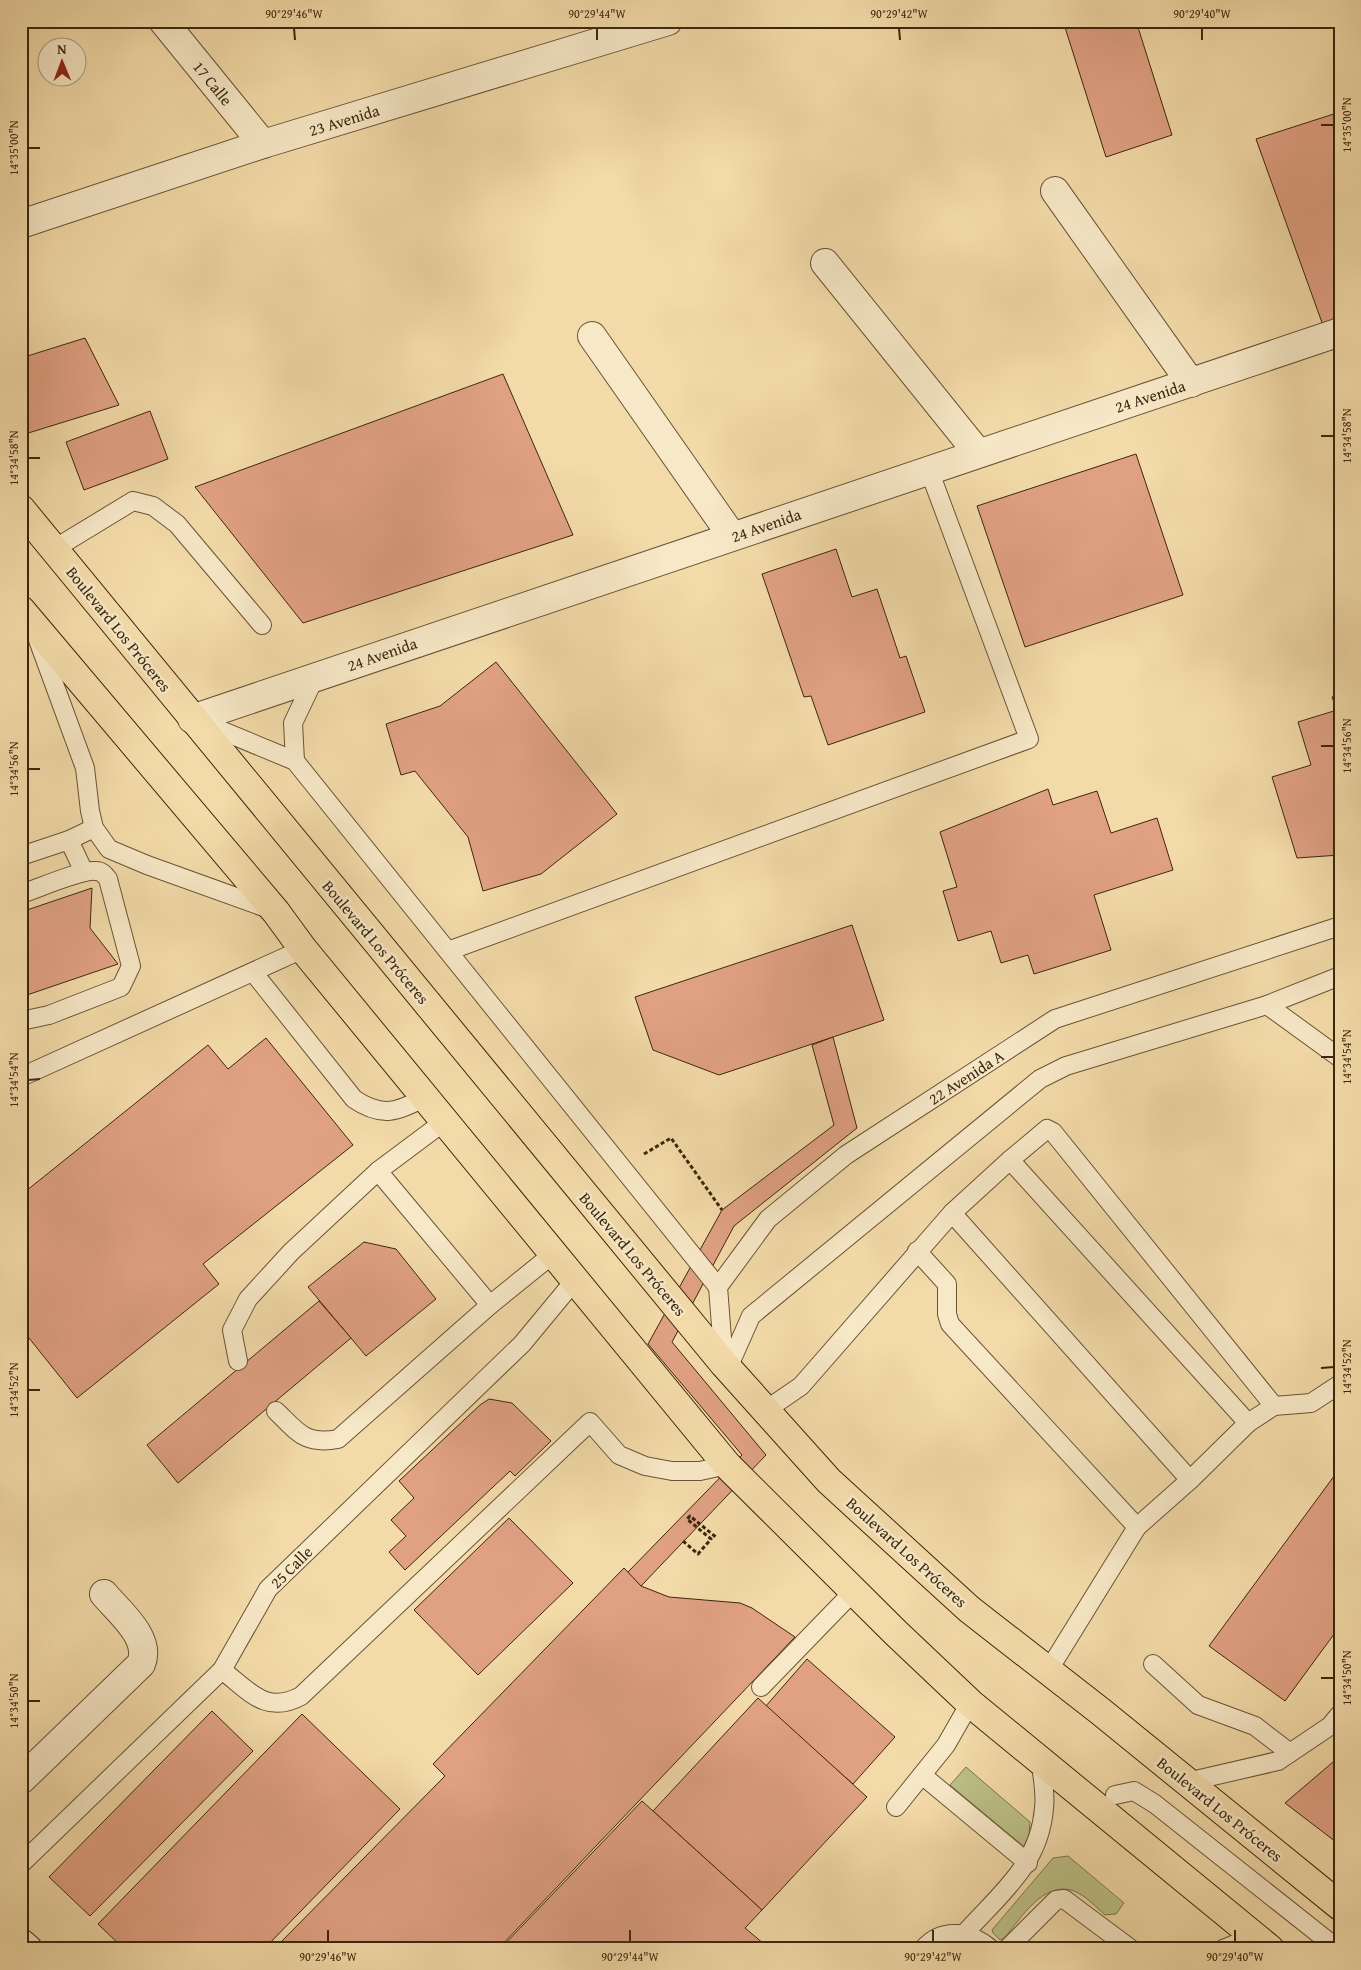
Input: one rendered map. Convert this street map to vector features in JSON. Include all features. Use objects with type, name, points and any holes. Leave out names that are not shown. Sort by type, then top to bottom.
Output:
[{"type":"highway","name":"Boulevard Los Próceres","points":[[21,509],[726,1366],[829,1481],[969,1609],[1340,1906]]},
{"type":"highway","points":[[27,617],[276,912],[304,949],[727,1465],[970,1702],[1262,1942]]},
{"type":"street","name":"17 Calle","points":[[162,21],[263,144]]},
{"type":"street","name":"23 Avenida","points":[[21,224],[263,144],[668,21]]},
{"type":"street","points":[[1055,191],[1191,383]]},
{"type":"street","points":[[824,263],[978,454]]},
{"type":"street","name":"24 Avenida","points":[[192,719],[1340,332]]},
{"type":"street","points":[[592,336],[732,536]]},
{"type":"street","points":[[21,1780],[141,1664],[144,1656],[143,1644],[136,1632],[104,1594]]},
{"type":"street","points":[[21,1943],[28,1949]]},
{"type":"lane","points":[[448,951],[1029,739],[929,470]]},
{"type":"lane","points":[[54,549],[133,501],[153,506],[177,524],[262,625]]},
{"type":"lane","points":[[27,617],[85,768],[94,828],[109,849],[147,866],[276,912]]},
{"type":"lane","points":[[295,761],[293,723],[315,677]]},
{"type":"lane","points":[[192,719],[295,761],[718,1287],[726,1366]]},
{"type":"lane","points":[[21,856],[68,840],[94,828]]},
{"type":"lane","points":[[68,840],[84,872]]},
{"type":"lane","points":[[21,894],[84,872],[95,870],[103,873],[108,879],[131,966],[128,976],[121,987],[49,1015],[21,1021]]},
{"type":"lane","name":"22 Avenida A","points":[[718,1287],[768,1219],[846,1155],[1055,1019],[1340,926]]},
{"type":"lane","points":[[21,1077],[304,949]]},
{"type":"lane","points":[[253,972],[354,1100],[369,1109],[400,1110],[425,1097]]},
{"type":"lane","points":[[726,1366],[752,1316],[1040,1078],[1066,1066],[1266,1005],[1340,976]]},
{"type":"lane","points":[[1266,1005],[1340,1058]]},
{"type":"lane","points":[[238,1362],[232,1330],[248,1299],[291,1252],[378,1171],[445,1121]]},
{"type":"lane","points":[[766,1410],[801,1386],[952,1213],[1047,1129],[1053,1132],[1274,1406]]},
{"type":"lane","points":[[1010,1160],[1248,1423]]},
{"type":"lane","points":[[378,1171],[490,1305]]},
{"type":"lane","points":[[952,1213],[1190,1480]]},
{"type":"lane","points":[[917,1251],[945,1279],[950,1324],[1137,1528]]},
{"type":"lane","points":[[276,1410],[302,1437],[319,1442],[338,1439],[490,1305],[553,1254]]},
{"type":"lane","name":"25 Calle","points":[[21,1864],[222,1670],[268,1589],[522,1344],[575,1280]]},
{"type":"lane","points":[[1048,1671],[1137,1528],[1190,1480],[1248,1423],[1274,1406],[1311,1402],[1340,1384]]},
{"type":"lane","points":[[222,1670],[260,1700],[286,1703],[301,1696],[590,1422],[619,1455],[645,1466],[672,1471],[690,1471],[727,1465]]},
{"type":"lane","points":[[761,1687],[854,1590]]},
{"type":"lane","points":[[1153,1664],[1198,1705],[1255,1726],[1290,1753]]},
{"type":"lane","points":[[896,1807],[946,1746],[970,1702]]},
{"type":"lane","points":[[1187,1782],[1239,1768],[1278,1762],[1330,1726],[1340,1714]]},
{"type":"lane","points":[[964,1934],[1028,1863],[1036,1847],[1045,1806],[1041,1762]]},
{"type":"lane","points":[[922,1775],[1028,1863]]},
{"type":"lane","points":[[1115,1794],[1134,1791],[1155,1804],[1338,1949]]},
{"type":"lane","points":[[1007,1949],[1056,1900],[1064,1899],[1131,1949]]},
{"type":"lane","points":[[923,1949],[936,1938],[950,1934],[964,1934],[979,1939],[991,1949]]},
{"type":"lane","points":[[1223,1949],[1262,1942]]},
{"type":"path","points":[[671,1138],[722,1210]]},
{"type":"path","points":[[683,1541],[698,1554],[711,1539],[688,1519],[690,1516],[717,1538]]},
{"type":"green space","points":[[966,1767],[1030,1822],[1028,1850],[950,1785]]},
{"type":"green space","points":[[1068,1856],[1124,1903],[1116,1914],[1105,1915],[1087,1899],[1074,1891],[1063,1889],[1052,1891],[1034,1903],[1004,1938],[1000,1940],[992,1930],[1053,1858]]},
{"type":"building","points":[[1063,21],[1136,21],[1172,135],[1106,157]]},
{"type":"building","points":[[1340,112],[1340,326],[1325,331],[1256,139]]},
{"type":"building","points":[[85,338],[119,405],[25,434],[21,430],[21,358]]},
{"type":"building","points":[[503,374],[573,535],[303,623],[195,487]]},
{"type":"building","points":[[150,411],[168,459],[84,490],[66,442]]},
{"type":"building","points":[[1136,454],[1183,595],[1025,647],[977,506]]},
{"type":"building","points":[[836,549],[852,597],[877,589],[900,658],[906,656],[925,712],[828,745],[811,696],[804,697],[762,574]]},
{"type":"building","points":[[496,662],[617,814],[541,874],[483,891],[468,837],[415,771],[401,775],[386,724],[440,706]]},
{"type":"building","points":[[1340,694],[1340,855],[1297,858],[1272,777],[1311,765],[1298,722],[1337,710],[1332,697]]},
{"type":"building","points":[[1048,789],[1053,805],[1097,791],[1111,833],[1157,818],[1173,870],[1094,895],[1111,950],[1034,974],[1028,955],[1001,963],[991,931],[958,941],[943,891],[957,887],[940,832]]},
{"type":"building","points":[[92,888],[90,928],[118,964],[21,997],[21,912]]},
{"type":"building","points":[[852,925],[884,1020],[719,1075],[653,1050],[635,997]]},
{"type":"building","points":[[833,1037],[857,1128],[734,1226],[672,1342],[766,1455],[641,1586],[627,1573],[742,1455],[648,1344],[722,1210],[834,1125],[812,1045]]},
{"type":"building","points":[[266,1038],[353,1145],[203,1264],[219,1284],[77,1398],[21,1328],[21,1195],[208,1045],[228,1069]]},
{"type":"building","points":[[364,1242],[396,1249],[436,1299],[366,1356],[308,1287]]},
{"type":"building","points":[[319,1301],[351,1338],[178,1483],[147,1445]]},
{"type":"building","points":[[489,1399],[512,1403],[551,1441],[515,1476],[510,1471],[405,1570],[389,1552],[406,1536],[391,1520],[414,1498],[399,1481],[480,1405]]},
{"type":"building","points":[[1340,1468],[1340,1626],[1285,1701],[1209,1646]]},
{"type":"building","points":[[509,1518],[573,1583],[478,1675],[414,1610]]},
{"type":"building","points":[[624,1568],[641,1586],[669,1597],[740,1603],[752,1608],[795,1637],[498,1949],[274,1949],[445,1776],[433,1764]]},
{"type":"building","points":[[807,1659],[895,1737],[853,1784],[765,1707]]},
{"type":"building","points":[[758,1698],[867,1797],[762,1910],[653,1811]]},
{"type":"building","points":[[212,1711],[253,1751],[90,1916],[49,1877]]},
{"type":"building","points":[[302,1714],[400,1809],[264,1949],[124,1949],[98,1924]]},
{"type":"building","points":[[1333,1762],[1340,1767],[1340,1845],[1285,1803]]},
{"type":"building","points":[[642,1801],[762,1910],[745,1928],[770,1949],[500,1949]]}]
